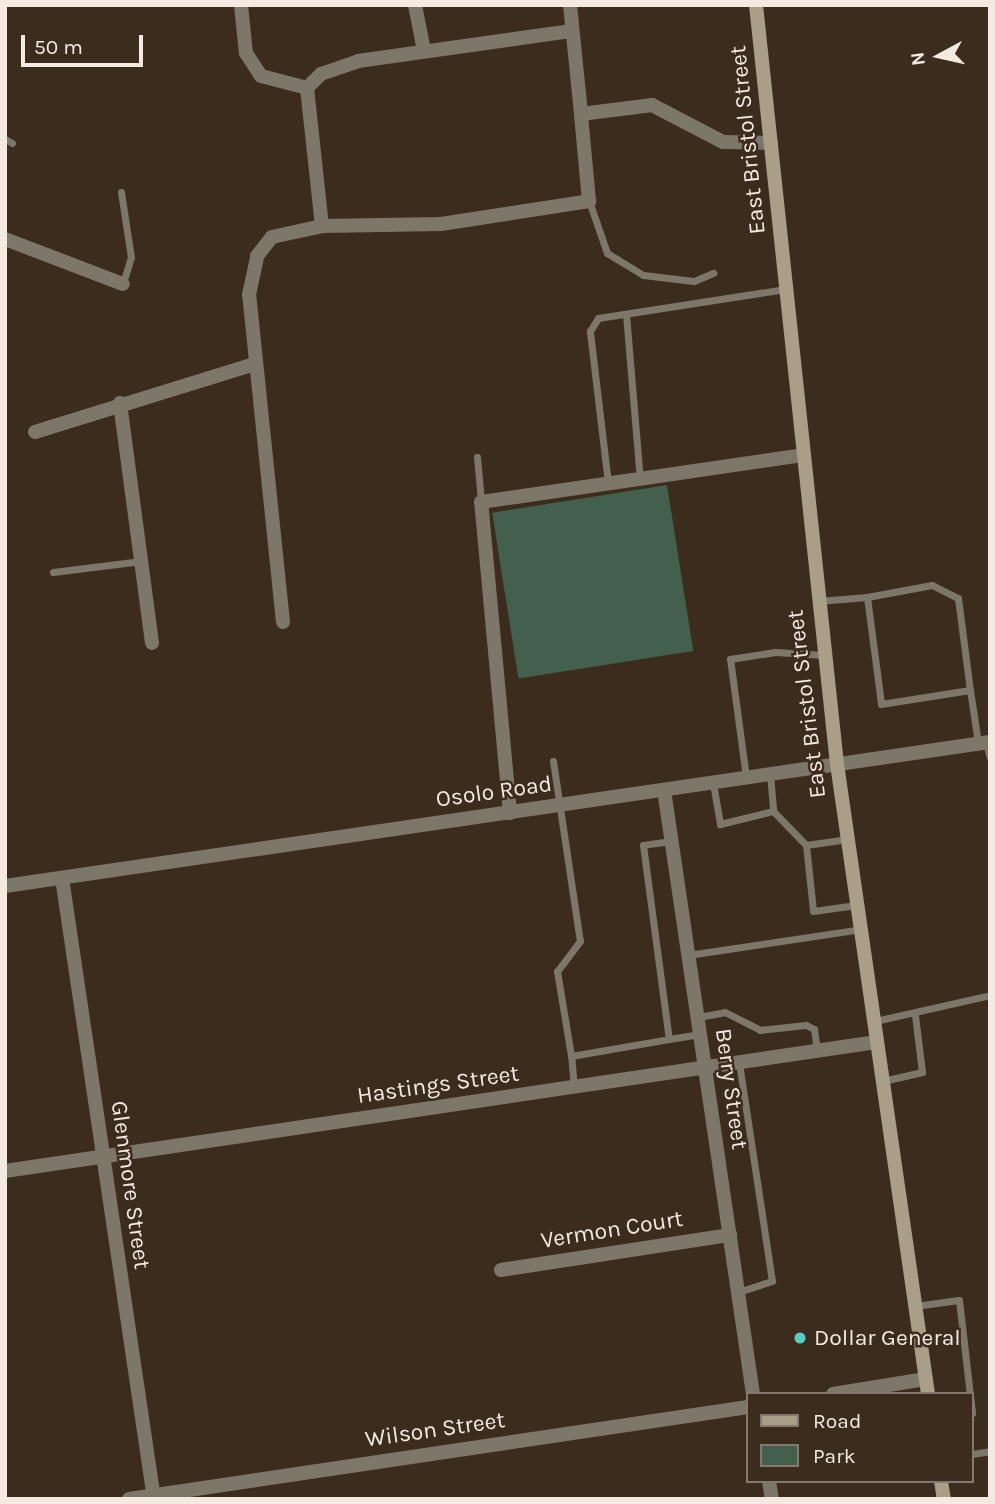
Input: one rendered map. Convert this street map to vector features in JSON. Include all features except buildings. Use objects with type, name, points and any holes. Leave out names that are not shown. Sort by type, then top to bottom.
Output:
[{"type":"main road","name":"East Bristol Street","points":[[756,5],[837,764],[927,1386]]},
{"type":"street","points":[[241,5],[246,53],[261,76],[307,88]]},
{"type":"street","points":[[415,5],[424,51]]},
{"type":"street","points":[[283,622],[254,364],[249,295],[257,256],[272,237],[322,226],[441,225],[589,201],[570,5]]},
{"type":"street","points":[[307,88],[321,74],[358,61],[572,31]]},
{"type":"street","points":[[307,88],[322,226]]},
{"type":"street","points":[[581,114],[652,105],[723,142],[771,143]]},
{"type":"street","points":[[5,239],[123,284]]},
{"type":"street","points":[[35,432],[120,403],[254,364]]},
{"type":"street","points":[[120,403],[152,643]]},
{"type":"street","points":[[510,813],[481,502],[803,455]]},
{"type":"street","name":"Osolo Road","points":[[5,886],[985,742]]},
{"type":"street","name":"Berry Street","points":[[664,790],[753,1392]]},
{"type":"street","name":"Glenmore Street","points":[[62,878],[154,1497]]},
{"type":"street","name":"Hastings Street","points":[[5,1171],[877,1042]]},
{"type":"street","name":"Vermon Court","points":[[501,1270],[730,1235]]},
{"type":"street","points":[[856,1392],[927,1386]]},
{"type":"street","name":"Wilson Street","points":[[129,1499],[746,1407]]},
{"type":"lane","points":[[121,192],[131,257],[123,284]]},
{"type":"lane","points":[[589,201],[607,253],[643,275],[694,281],[713,273]]},
{"type":"lane","points":[[608,484],[590,331],[598,318],[786,289]]},
{"type":"lane","points":[[626,314],[640,479]]},
{"type":"lane","points":[[477,457],[481,502]]},
{"type":"lane","points":[[53,572],[141,561]]},
{"type":"lane","points":[[818,601],[867,597],[932,585],[958,598],[971,690],[990,758]]},
{"type":"lane","points":[[867,597],[881,704],[971,690]]},
{"type":"lane","points":[[747,778],[730,659],[775,652],[824,655]]},
{"type":"lane","points":[[553,761],[562,805],[580,941],[558,971],[574,1088]]},
{"type":"lane","points":[[770,774],[774,811],[806,845],[813,911],[857,905]]},
{"type":"lane","points":[[713,783],[720,824],[764,818],[774,811]]},
{"type":"lane","points":[[806,845],[848,839]]},
{"type":"lane","points":[[669,1039],[643,845],[672,841]]},
{"type":"lane","points":[[688,955],[861,929]]},
{"type":"lane","points":[[874,1021],[915,1015],[990,995]]},
{"type":"lane","points":[[698,1017],[725,1012],[760,1030],[806,1025],[814,1028],[817,1050]]},
{"type":"lane","points":[[882,1081],[922,1072],[915,1015]]},
{"type":"lane","points":[[571,1056],[700,1034]]},
{"type":"lane","points":[[738,1292],[772,1281],[739,1063]]},
{"type":"lane","points":[[915,1306],[959,1300],[970,1392]]},
{"type":"green space","points":[[667,485],[693,651],[518,679],[492,513]]},
{"type":"place","name":"Dollar General","points":[[800,1338]]}]
